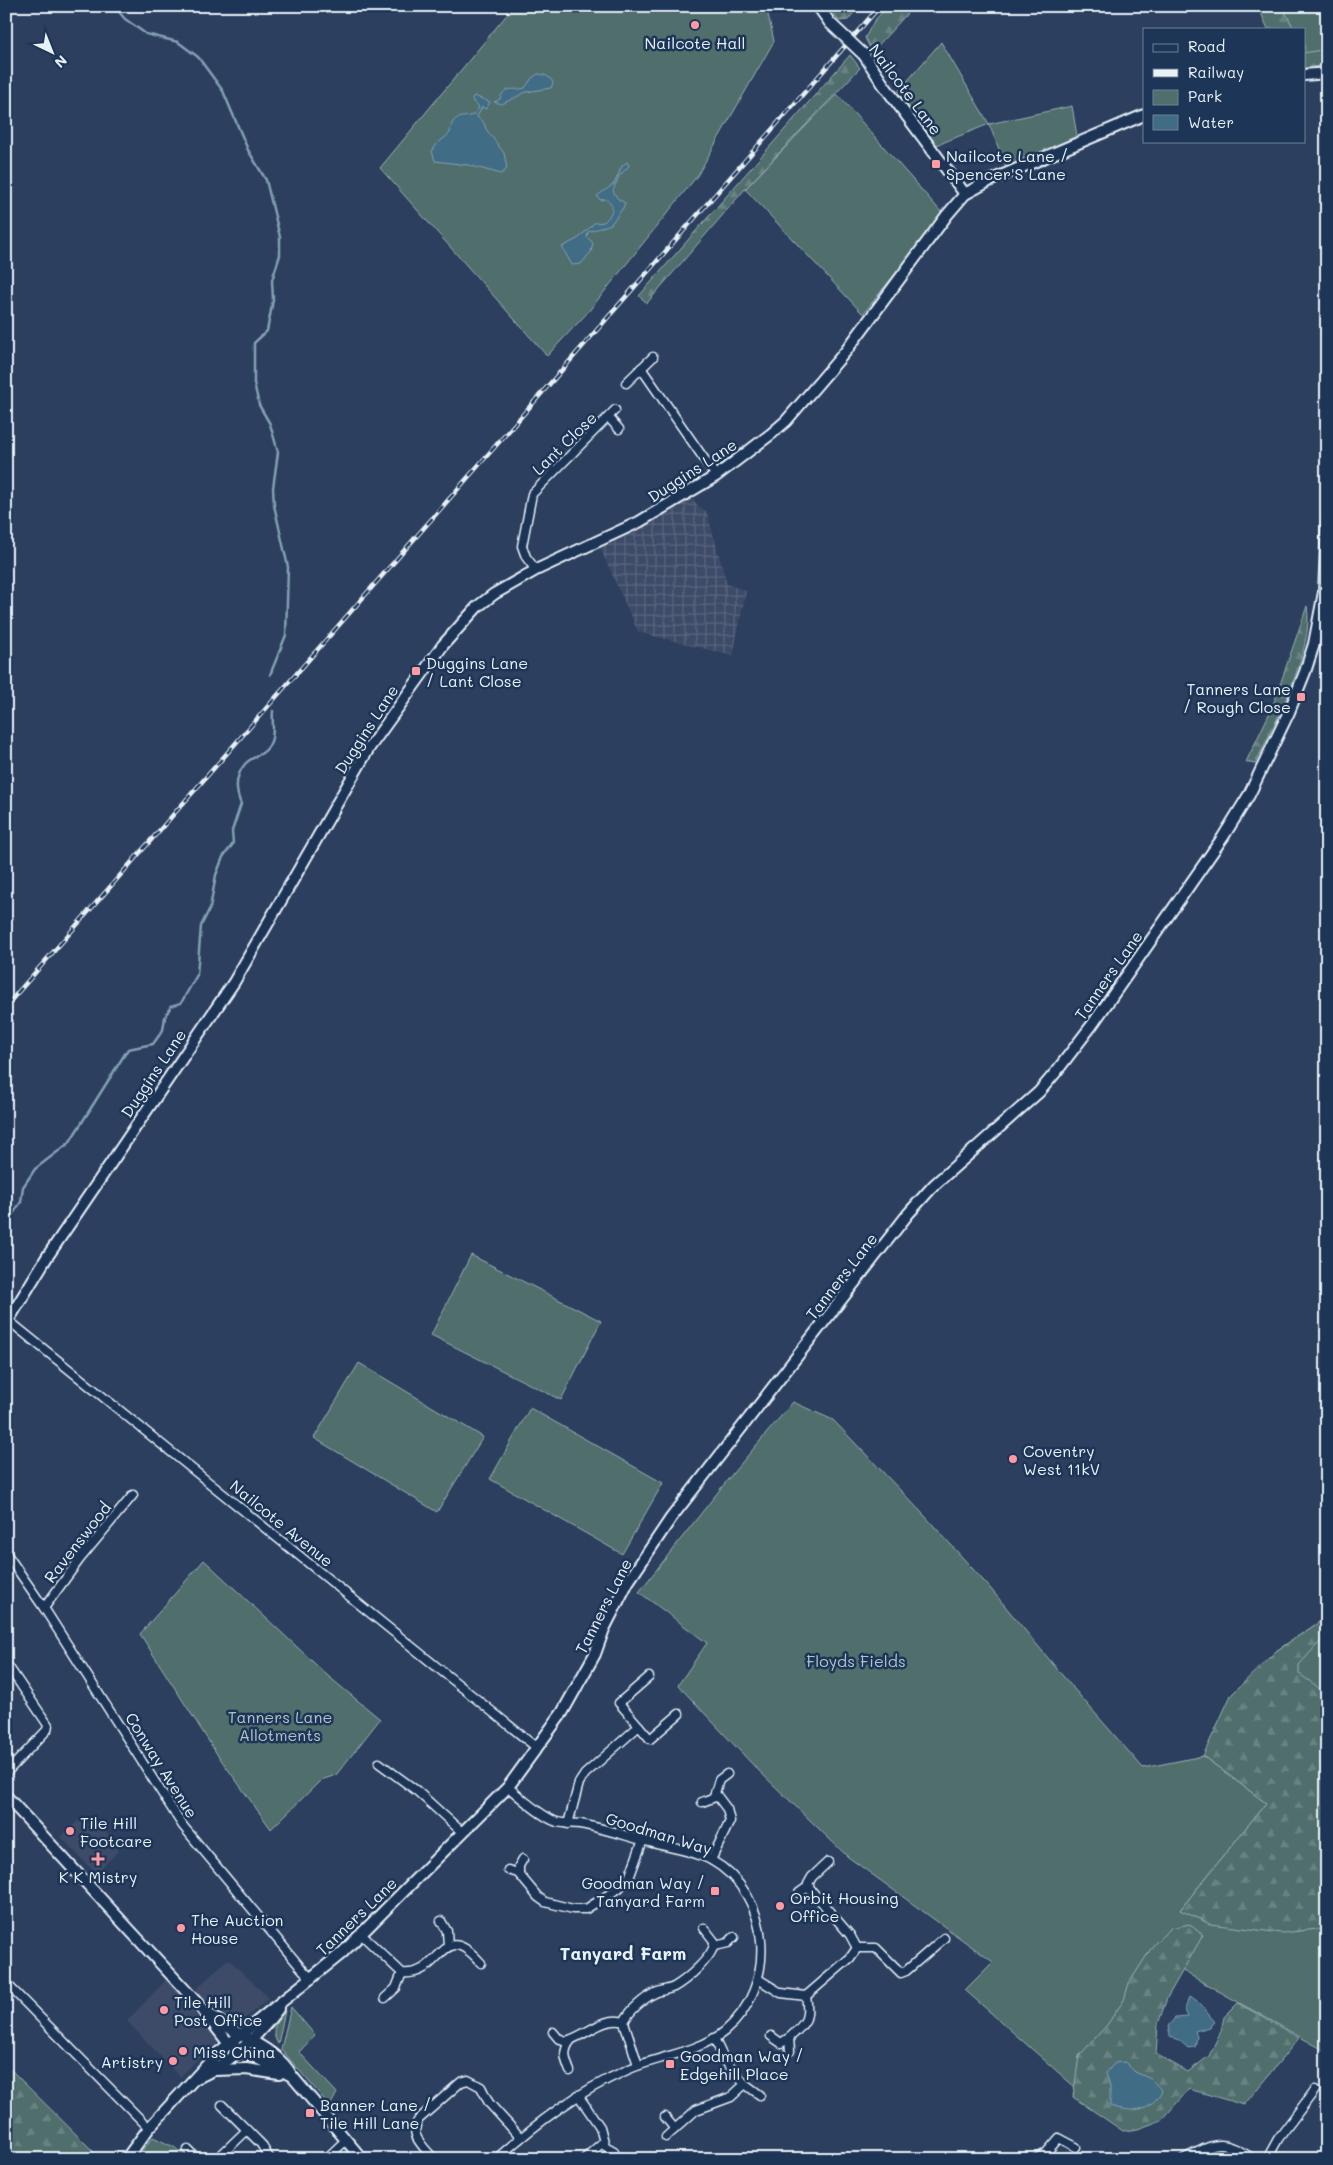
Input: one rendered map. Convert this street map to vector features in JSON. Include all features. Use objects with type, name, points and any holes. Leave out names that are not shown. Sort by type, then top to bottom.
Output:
[{"type":"main road","name":"Nailcote Lane","points":[[818,6],[830,23],[864,54],[883,84],[965,194]]},
{"type":"main road","points":[[1306,75],[1327,73]]},
{"type":"main road","points":[[965,194],[989,181],[1143,115]]},
{"type":"main road","name":"Duggins Lane","points":[[7,1322],[47,1257],[234,982],[369,748],[442,645],[477,607],[515,581],[639,522],[716,476],[786,421],[856,339],[947,215],[965,194]]},
{"type":"main road","name":"Tanners Lane","points":[[126,2159],[150,2128],[218,2053],[274,2006],[312,1978],[362,1935],[508,1787],[562,1713],[580,1684],[628,1582],[671,1518],[908,1214],[934,1185],[1039,1092],[1092,1025],[1223,837],[1252,789],[1289,712],[1314,644],[1325,592],[1327,524]]},
{"type":"main road","points":[[6,1796],[198,2004],[229,2044],[292,2076]]},
{"type":"main road","name":"Tanners Lane","points":[[215,2070],[251,2042],[285,1999]]},
{"type":"main road","points":[[198,2004],[228,2029],[278,2058],[287,2066],[292,2076],[362,2159]]},
{"type":"main road","points":[[196,2078],[215,2070],[260,2070],[292,2076]]},
{"type":"street","points":[[626,383],[653,357]]},
{"type":"street","points":[[641,368],[716,476]]},
{"type":"street","name":"Lant Close","points":[[536,570],[526,556],[522,546],[532,494],[615,410]]},
{"type":"street","name":"Lant Close","points":[[609,418],[619,429]]},
{"type":"street","name":"Nailcote Avenue","points":[[7,1322],[537,1748]]},
{"type":"street","name":"Ravenswood","points":[[44,1608],[80,1559],[133,1495]]},
{"type":"street","name":"Conway Avenue","points":[[6,1553],[44,1608],[183,1826],[302,1969],[312,1978]]},
{"type":"street","points":[[6,1663],[48,1725],[48,1730],[6,1773]]},
{"type":"street","points":[[649,1677],[618,1703],[650,1740],[679,1714]]},
{"type":"street","points":[[568,1824],[579,1783],[585,1774],[639,1726]]},
{"type":"street","points":[[379,1763],[417,1791],[463,1833]]},
{"type":"street","points":[[715,1797],[719,1780],[727,1774]]},
{"type":"street","name":"Goodman Way","points":[[496,2159],[520,2137],[556,2109],[578,2095],[638,2065],[699,2045],[714,2038],[732,2024],[745,2008],[758,1979],[762,1960],[762,1942],[757,1918],[750,1899],[732,1878],[711,1860],[578,1824],[557,1822],[548,1818],[508,1787]]},
{"type":"street","points":[[702,1802],[715,1797]]},
{"type":"street","points":[[711,1860],[730,1821],[727,1809],[715,1797]]},
{"type":"street","points":[[508,1870],[519,1874],[538,1898],[545,1902],[573,1909],[586,1908],[619,1888],[629,1878],[642,1840]]},
{"type":"street","points":[[519,1874],[519,1866],[523,1859]]},
{"type":"street","points":[[828,1862],[812,1877],[808,1884],[850,1935],[857,1948]]},
{"type":"street","points":[[799,1893],[806,1888],[811,1890]]},
{"type":"street","points":[[441,1921],[447,1930],[448,1946]]},
{"type":"street","points":[[704,1928],[715,1946]]},
{"type":"street","points":[[362,1935],[402,1973],[418,1972],[448,1946],[456,1944],[464,1946],[482,1962]]},
{"type":"street","points":[[638,2065],[624,2022],[626,2017],[646,1999],[679,1984],[709,1957],[715,1946],[728,1943],[734,1937]]},
{"type":"street","points":[[857,1948],[876,1948],[901,1973],[906,1971],[944,1938]]},
{"type":"street","points":[[758,1979],[782,1993],[806,1996],[850,1958],[857,1948]]},
{"type":"street","points":[[385,1998],[396,1988],[402,1973]]},
{"type":"street","points":[[6,1983],[150,2128]]},
{"type":"street","points":[[771,2036],[781,2043],[804,2024],[808,2016],[806,1996]]},
{"type":"street","points":[[553,2032],[562,2040],[571,2040],[607,2023],[624,2022]]},
{"type":"street","points":[[714,2038],[725,2061],[745,2084],[760,2095]]},
{"type":"street","points":[[789,2038],[790,2051]]},
{"type":"street","points":[[570,2071],[565,2058],[565,2049],[571,2040]]},
{"type":"street","points":[[434,2159],[416,2137],[415,2125],[419,2119],[461,2082],[468,2080],[481,2087],[489,2103],[520,2137]]},
{"type":"street","points":[[666,2137],[696,2110],[731,2097],[745,2084]]},
{"type":"street","points":[[1267,2159],[1278,2139],[1315,2090]]},
{"type":"street","points":[[578,2095],[604,2135],[603,2142],[584,2159]]},
{"type":"street","points":[[222,2105],[261,2144],[270,2159]]},
{"type":"street","points":[[665,2117],[675,2129]]},
{"type":"street","points":[[217,2159],[246,2130]]},
{"type":"street","points":[[1036,2159],[1046,2153],[1060,2138],[1076,2146]]},
{"type":"street","points":[[326,2159],[346,2140]]},
{"type":"street","points":[[603,2142],[605,2146],[614,2151]]},
{"type":"street","points":[[1183,2159],[1205,2147],[1225,2144],[1254,2159]]},
{"type":"street","points":[[188,2150],[197,2159]]},
{"type":"shaded area","points":[[692,497],[698,506],[707,512],[727,584],[746,591],[733,656],[638,632],[600,548],[647,525]]},
{"type":"shaded area","points":[[82,1817],[92,1826],[99,1820],[118,1851],[96,1874],[61,1837]]},
{"type":"shaded area","points":[[228,1959],[269,1998],[180,2077],[127,2021],[167,1979],[187,1998]]},
{"type":"green space","name":"Nailcote Hall","points":[[514,6],[766,6],[774,41],[697,176],[588,312],[547,356],[380,168]]},
{"type":"green space","points":[[831,6],[859,6],[848,20],[839,21],[831,10]]},
{"type":"green space","points":[[888,6],[914,6],[872,52],[865,38],[874,21]]},
{"type":"green space","points":[[1258,6],[1282,6],[1293,28],[1268,28]]},
{"type":"green space","points":[[1282,6],[1327,6],[1327,49],[1306,54],[1306,28],[1293,28]]},
{"type":"green space","points":[[941,42],[989,124],[937,145],[896,94]]},
{"type":"green space","points":[[1327,49],[1327,65],[1306,68],[1306,53]]},
{"type":"green space","points":[[850,55],[860,68],[745,189],[647,303],[639,296]]},
{"type":"green space","points":[[837,94],[943,214],[863,314],[745,189]]},
{"type":"green space","points":[[1072,106],[1077,136],[1006,167],[989,124]]},
{"type":"green space","points":[[1307,606],[1308,624],[1305,643],[1291,686],[1255,764],[1246,762],[1272,708]]},
{"type":"green space","points":[[471,1255],[601,1321],[561,1400],[431,1335]]},
{"type":"green space","points":[[359,1363],[483,1437],[437,1512],[314,1438]]},
{"type":"green space","name":"Floyds Fields","points":[[793,1402],[833,1420],[924,1515],[990,1588],[1067,1681],[1143,1768],[1203,1756],[1266,1803],[1180,1910],[1269,1836],[1276,1651],[1327,1617],[1327,2052],[1172,1965],[1076,2088],[965,1990],[993,1962],[848,1857],[754,1766],[678,1685],[707,1643],[639,1592],[733,1473]]},
{"type":"green space","points":[[530,1408],[663,1483],[622,1554],[490,1479]]},
{"type":"green space","name":"Tanners Lane Allotments","points":[[204,1560],[328,1676],[380,1719],[336,1775],[321,1780],[271,1829],[217,1754],[140,1634]]},
{"type":"green space","points":[[1327,1617],[1327,1638],[1318,1644],[1299,1665],[1299,1674],[1327,1695],[1327,1928],[1282,1933],[1210,1924],[1180,1910],[1266,1803],[1203,1756],[1231,1695],[1276,1651]]},
{"type":"green space","points":[[1189,1924],[1203,1935],[1167,1998],[1158,2024],[1156,2054],[1188,2072],[1209,2056],[1221,2031],[1224,2017],[1238,2003],[1299,2038],[1244,2105],[1189,2089],[1162,2120],[1138,2129],[1123,2131],[1073,2097],[1079,2056],[1107,2025],[1124,2000],[1129,1983],[1154,1944],[1171,1928]]},
{"type":"green space","points":[[291,2007],[315,2035],[299,2052],[337,2093],[330,2106],[281,2049]]},
{"type":"green space","points":[[285,2011],[278,2044],[274,2031]]},
{"type":"green space","points":[[6,2065],[101,2159],[6,2159]]},
{"type":"green space","points":[[153,2137],[174,2147],[189,2159],[135,2159]]},
{"type":"water","points":[[538,74],[545,75],[551,79],[553,83],[551,88],[526,92],[502,104],[494,102],[500,99],[507,90],[525,88],[532,78]]},
{"type":"water","points":[[474,96],[490,102],[486,109],[482,107],[477,117],[484,123],[486,129],[504,153],[507,169],[501,174],[468,165],[435,161],[432,151],[450,133],[455,119],[475,114],[479,107],[473,102],[472,98]]},
{"type":"water","points":[[627,162],[629,166],[619,176],[613,191],[618,199],[625,203],[623,208],[611,224],[588,232],[587,237],[593,243],[591,252],[581,264],[572,265],[562,247],[579,238],[594,223],[604,222],[609,216],[612,210],[611,204],[605,199],[600,200],[597,196],[614,184],[622,166]]},
{"type":"water","points":[[1189,1997],[1199,2003],[1215,2022],[1210,2027],[1195,2031],[1197,2037],[1195,2047],[1188,2048],[1179,2040],[1170,2036],[1168,2026],[1175,2018],[1188,2017],[1185,2010]]},
{"type":"water","points":[[1125,2062],[1135,2072],[1151,2079],[1162,2091],[1146,2107],[1126,2110],[1110,2106],[1110,2086],[1106,2073],[1115,2063]]},
{"type":"waterway","points":[[114,6],[125,19],[146,34],[178,42],[198,57],[223,91],[248,150],[266,180],[280,237],[280,255],[272,280],[273,300],[267,331],[254,343],[254,383],[259,405],[270,424],[278,452],[273,488],[274,505],[288,567],[286,635],[270,675]]},
{"type":"waterway","points":[[6,1224],[21,1202],[23,1187],[35,1169],[69,1143],[128,1049],[153,1044],[163,1030],[165,1017],[171,1006],[181,1003],[197,975],[201,926],[210,908],[216,875],[223,857],[233,844],[232,831],[241,804],[237,788],[239,773],[248,761],[264,752],[270,744],[273,735],[273,711]]},
{"type":"railway","points":[[6,1006],[880,6]]},
{"type":"place","name":"Nailcote Hall","points":[[695,25]]},
{"type":"place","name":"Nailcote Lane / Spencer'S Lane","points":[[936,164]]},
{"type":"place","name":"Duggins Lane / Lant Close","points":[[416,671]]},
{"type":"place","name":"Tanners Lane / Rough Close","points":[[1301,697]]},
{"type":"place","name":"Coventry West 11kV","points":[[1013,1459]]},
{"type":"place","name":"Tile Hill Footcare","points":[[70,1831]]},
{"type":"place","name":"K K Mistry","points":[[98,1859]]},
{"type":"place","name":"Goodman Way / Tanyard Farm","points":[[715,1891]]},
{"type":"place","name":"Orbit Housing Office","points":[[780,1906]]},
{"type":"place","name":"The Auction House","points":[[181,1928]]},
{"type":"place","name":"Tile Hill Post Office","points":[[164,2010]]},
{"type":"place","name":"Miss China","points":[[183,2051]]},
{"type":"place","name":"Artistry","points":[[173,2061]]},
{"type":"place","name":"Goodman Way / Edgehill Place","points":[[670,2064]]},
{"type":"place","name":"Banner Lane / Tile Hill Lane","points":[[310,2113]]},
{"type":"district","name":"Tanyard Farm","points":[[623,1953]]}]
